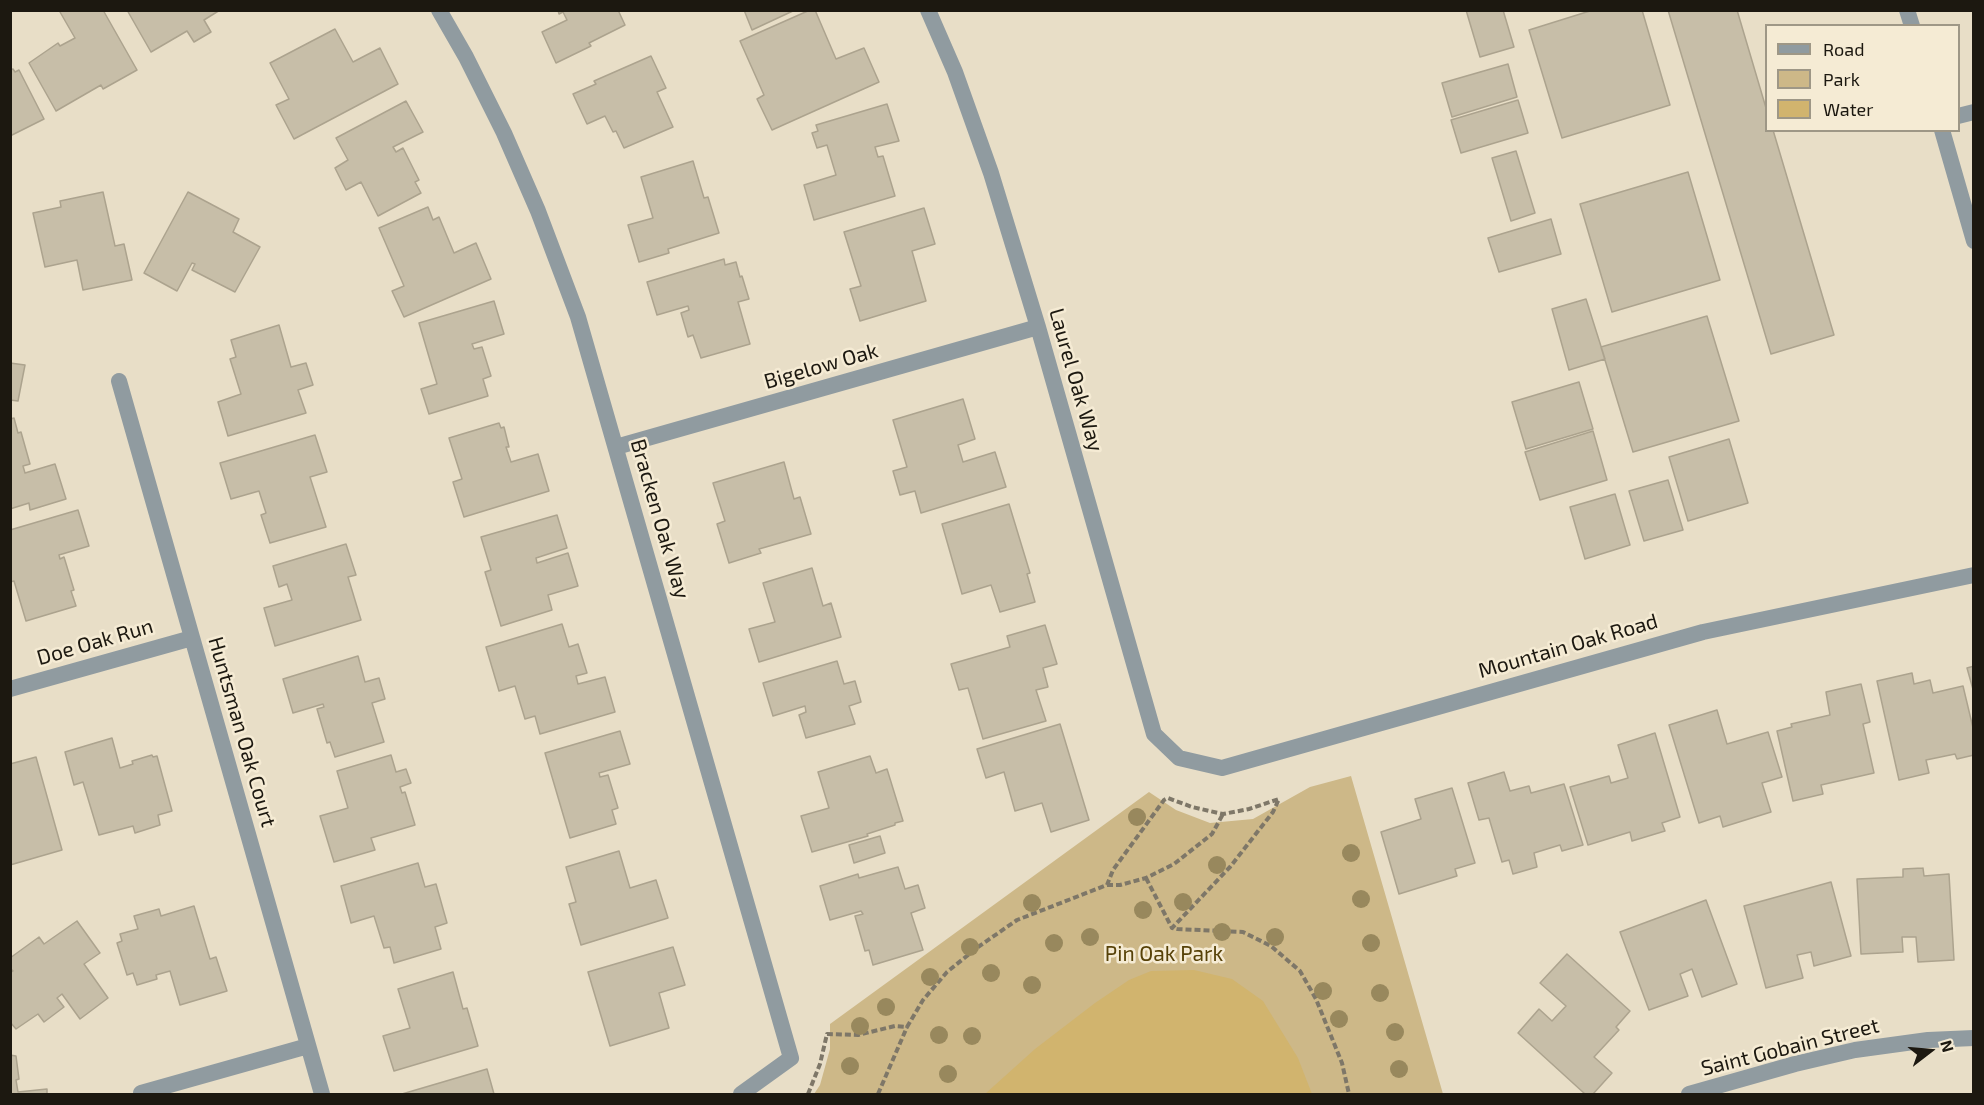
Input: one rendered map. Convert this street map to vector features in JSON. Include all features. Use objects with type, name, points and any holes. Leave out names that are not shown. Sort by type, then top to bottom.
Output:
[{"type":"street","name":"Bracken Oak Way","points":[[439,10],[466,57],[504,133],[538,211],[578,317],[791,1059],[741,1095]]},
{"type":"street","name":"Laurel Oak Way","points":[[928,10],[955,72],[992,173],[1154,734],[1179,758]]},
{"type":"street","points":[[1943,132],[1974,241]]},
{"type":"street","name":"Bigelow Oak","points":[[616,447],[1038,327]]},
{"type":"street","name":"Huntsman Oak Court","points":[[119,381],[322,1095]]},
{"type":"street","name":"Mountain Oak Road","points":[[1179,758],[1222,768],[1703,632],[1974,575]]},
{"type":"street","name":"Doe Oak Run","points":[[10,689],[192,638]]},
{"type":"street","name":"Saint Gobain Street","points":[[1689,1095],[1795,1064],[1855,1050],[1928,1040],[1974,1038]]},
{"type":"street","points":[[141,1094],[308,1046]]},
{"type":"path","points":[[1107,885],[1113,870],[1164,800],[1168,798],[1192,807],[1223,814],[1249,809],[1279,799],[1273,812],[1230,867],[1172,928]]},
{"type":"path","points":[[878,1095],[907,1027],[923,1000],[947,972],[1017,920],[1107,885],[1120,885],[1146,878],[1174,864],[1212,834],[1223,814]]},
{"type":"path","points":[[1146,878],[1172,928]]},
{"type":"path","points":[[1172,928],[1243,932],[1271,946],[1300,971],[1316,999],[1342,1062],[1349,1095]]},
{"type":"path","points":[[808,1095],[820,1064],[827,1034],[858,1035],[895,1026],[907,1027]]},
{"type":"green space","name":"Pin Oak Park","points":[[1351,776],[1443,1094],[814,1094],[820,1085],[830,1049],[830,1024],[1149,792],[1176,810],[1210,823],[1253,819],[1310,787]]},
{"type":"water","points":[[1194,970],[1232,979],[1263,1001],[1298,1058],[1312,1094],[985,1094],[1035,1049],[1129,980],[1151,971]]},
{"type":"building","points":[[63,10],[103,10],[137,70],[103,89],[101,85],[56,111],[29,63],[58,43],[60,46],[75,38],[60,12]]},
{"type":"building","points":[[127,10],[220,10],[204,20],[211,32],[194,42],[187,31],[151,52]]},
{"type":"building","points":[[558,10],[618,10],[625,25],[589,43],[591,46],[556,63],[542,32],[567,20],[563,12],[559,14]]},
{"type":"building","points":[[744,10],[795,10],[752,30]]},
{"type":"building","points":[[810,10],[815,10],[836,59],[864,48],[879,82],[772,130],[757,99],[764,95],[740,41]]},
{"type":"building","points":[[1466,10],[1503,10],[1514,47],[1480,57]]},
{"type":"building","points":[[1593,10],[1642,10],[1670,105],[1562,138],[1529,30]]},
{"type":"building","points":[[1668,10],[1737,10],[1765,105],[1765,132],[1774,132],[1834,335],[1771,354]]},
{"type":"building","points":[[335,29],[353,62],[380,48],[398,84],[294,139],[276,105],[289,99],[270,63]]},
{"type":"building","points":[[651,56],[666,88],[657,92],[673,127],[624,148],[616,131],[613,132],[605,116],[587,124],[573,94],[596,84],[594,81]]},
{"type":"building","points":[[1508,64],[1517,97],[1452,117],[1442,83]]},
{"type":"building","points":[[13,69],[15,72],[19,70],[44,119],[10,136],[10,70]]},
{"type":"building","points":[[1518,100],[1528,133],[1461,153],[1451,120]]},
{"type":"building","points":[[406,101],[423,132],[393,147],[396,152],[403,148],[419,180],[415,182],[421,193],[378,216],[361,182],[346,190],[335,168],[348,160],[336,138]]},
{"type":"building","points":[[887,104],[899,141],[875,147],[878,157],[883,156],[895,196],[814,220],[804,185],[836,175],[827,145],[817,148],[812,133],[818,131],[816,125]]},
{"type":"building","points":[[1516,151],[1535,213],[1511,221],[1492,158]]},
{"type":"building","points":[[693,161],[704,198],[708,197],[719,233],[668,249],[669,253],[639,262],[628,225],[653,218],[641,177]]},
{"type":"building","points":[[1688,172],[1720,280],[1612,312],[1580,204]]},
{"type":"building","points":[[103,192],[115,246],[124,244],[132,280],[83,290],[77,260],[45,267],[33,213],[61,207],[60,201]]},
{"type":"building","points":[[188,192],[239,219],[233,232],[260,247],[235,292],[192,270],[195,264],[192,263],[177,291],[144,273]]},
{"type":"building","points":[[428,207],[433,220],[439,217],[454,253],[476,243],[491,279],[404,317],[392,291],[404,286],[379,228]]},
{"type":"building","points":[[924,208],[935,244],[912,251],[926,301],[860,321],[850,289],[861,286],[844,232]]},
{"type":"building","points":[[1551,219],[1561,254],[1499,272],[1488,238]]},
{"type":"building","points":[[724,259],[725,265],[736,262],[740,277],[742,276],[749,299],[738,302],[750,344],[701,358],[693,335],[688,337],[681,313],[689,310],[688,306],[657,315],[647,282]]},
{"type":"building","points":[[1586,299],[1605,359],[1569,370],[1552,309]]},
{"type":"building","points":[[494,301],[504,334],[472,344],[474,349],[482,347],[491,376],[483,379],[488,396],[429,414],[421,389],[437,384],[419,323]]},
{"type":"building","points":[[1707,316],[1739,421],[1633,452],[1601,347]]},
{"type":"building","points":[[279,325],[291,367],[306,363],[313,385],[298,390],[306,413],[228,436],[218,402],[241,394],[230,359],[236,357],[231,340]]},
{"type":"building","points":[[10,363],[25,365],[18,401],[10,400]]},
{"type":"building","points":[[1579,382],[1593,429],[1526,449],[1512,402]]},
{"type":"building","points":[[963,399],[975,439],[958,445],[963,462],[995,452],[1006,487],[921,513],[915,491],[900,495],[893,471],[907,467],[893,420]]},
{"type":"building","points":[[14,418],[18,433],[21,432],[30,464],[23,466],[25,473],[55,464],[66,499],[30,510],[29,503],[10,509],[10,419]]},
{"type":"building","points":[[499,423],[501,428],[504,427],[509,447],[506,447],[511,462],[538,454],[549,491],[464,517],[453,482],[462,479],[449,438]]},
{"type":"building","points":[[1593,431],[1607,480],[1540,500],[1525,452]]},
{"type":"building","points":[[315,435],[327,472],[310,477],[326,527],[270,543],[261,515],[266,513],[259,491],[231,499],[220,463]]},
{"type":"building","points":[[1729,439],[1748,503],[1688,521],[1669,457]]},
{"type":"building","points":[[784,462],[794,499],[800,497],[811,534],[759,549],[761,553],[729,563],[717,524],[725,521],[713,483]]},
{"type":"building","points":[[1668,480],[1683,530],[1644,541],[1629,491]]},
{"type":"building","points":[[1615,494],[1630,545],[1585,559],[1570,507]]},
{"type":"building","points":[[1009,504],[1030,573],[1027,574],[1035,602],[1000,612],[991,585],[962,594],[942,524]]},
{"type":"building","points":[[78,510],[89,546],[59,555],[60,559],[64,557],[74,590],[71,591],[76,606],[26,621],[14,581],[10,582],[10,530]]},
{"type":"building","points":[[557,515],[567,548],[536,558],[537,563],[568,553],[578,586],[548,595],[552,610],[501,626],[485,572],[491,570],[481,537]]},
{"type":"building","points":[[346,544],[356,575],[348,577],[361,620],[275,646],[264,608],[292,600],[287,584],[279,587],[273,566]]},
{"type":"building","points":[[812,568],[823,606],[831,603],[841,637],[759,662],[749,629],[775,622],[763,583]]},
{"type":"building","points":[[562,624],[569,647],[578,644],[587,673],[576,676],[578,684],[605,677],[615,712],[540,734],[535,716],[525,719],[515,686],[499,691],[486,647]]},
{"type":"building","points":[[1045,625],[1057,664],[1043,668],[1048,687],[1036,690],[1046,721],[983,739],[968,688],[959,690],[951,664],[1010,647],[1007,636]]},
{"type":"building","points":[[358,656],[365,682],[379,678],[385,699],[372,703],[384,742],[335,757],[330,742],[327,743],[317,709],[324,707],[323,704],[293,713],[283,679]]},
{"type":"building","points":[[837,661],[844,684],[855,681],[861,702],[849,706],[855,724],[806,738],[799,715],[806,712],[805,706],[773,716],[763,683]]},
{"type":"building","points":[[1974,666],[1974,693],[1967,668]]},
{"type":"building","points":[[1912,673],[1914,684],[1930,680],[1933,693],[1963,686],[1974,732],[1974,755],[1957,759],[1955,754],[1926,760],[1929,773],[1899,780],[1877,681]]},
{"type":"building","points":[[1861,684],[1870,722],[1863,724],[1874,773],[1821,785],[1823,794],[1793,801],[1777,731],[1792,727],[1791,724],[1830,715],[1826,692]]},
{"type":"building","points":[[1717,710],[1727,744],[1768,732],[1782,777],[1762,783],[1771,812],[1723,827],[1720,816],[1699,823],[1669,725]]},
{"type":"building","points":[[1060,724],[1089,820],[1051,832],[1042,803],[1015,811],[1004,772],[986,778],[977,749]]},
{"type":"building","points":[[620,731],[630,764],[599,773],[600,777],[608,775],[618,808],[612,810],[616,824],[570,838],[545,753]]},
{"type":"building","points":[[1655,733],[1680,817],[1662,823],[1665,831],[1632,841],[1630,832],[1588,845],[1570,787],[1609,776],[1611,783],[1628,778],[1618,745]]},
{"type":"building","points":[[112,738],[120,768],[133,764],[132,761],[152,755],[157,756],[172,811],[158,815],[160,825],[135,833],[133,826],[99,835],[83,782],[74,785],[65,752]]},
{"type":"building","points":[[391,755],[396,772],[406,769],[411,783],[400,787],[402,793],[405,792],[415,825],[371,838],[375,850],[334,862],[320,816],[348,808],[337,771]]},
{"type":"building","points":[[870,756],[876,773],[887,769],[903,821],[867,834],[868,836],[812,852],[801,816],[829,808],[818,772]]},
{"type":"building","points":[[36,757],[62,850],[10,865],[10,764]]},
{"type":"building","points":[[1504,772],[1510,791],[1529,786],[1531,793],[1564,784],[1583,845],[1562,851],[1560,845],[1534,853],[1537,867],[1513,874],[1509,860],[1502,862],[1489,818],[1479,820],[1468,783]]},
{"type":"building","points":[[1452,788],[1475,863],[1455,869],[1457,876],[1399,894],[1381,832],[1421,819],[1415,799]]},
{"type":"building","points":[[880,836],[885,853],[854,863],[849,845]]},
{"type":"building","points":[[619,851],[630,888],[656,880],[668,918],[581,945],[569,904],[576,902],[566,867]]},
{"type":"building","points":[[418,863],[425,887],[436,884],[447,923],[435,927],[441,949],[394,963],[390,947],[384,948],[374,916],[351,923],[341,886]]},
{"type":"building","points":[[898,867],[905,889],[918,885],[925,908],[911,913],[923,950],[873,965],[869,950],[865,951],[855,916],[863,914],[861,911],[830,920],[820,886],[858,874],[859,878]]},
{"type":"building","points":[[1923,868],[1924,876],[1949,874],[1954,960],[1918,962],[1916,937],[1902,937],[1903,952],[1861,954],[1857,879],[1903,877],[1903,869]]},
{"type":"building","points":[[1831,882],[1851,956],[1814,966],[1811,952],[1797,955],[1803,978],[1766,988],[1744,906]]},
{"type":"building","points":[[1706,900],[1737,984],[1702,997],[1692,969],[1680,974],[1688,996],[1649,1010],[1620,932]]},
{"type":"building","points":[[194,906],[210,959],[216,957],[227,991],[180,1005],[170,971],[156,975],[157,979],[137,985],[133,973],[127,975],[117,943],[122,941],[120,934],[138,929],[134,916],[159,909],[161,916]]},
{"type":"building","points":[[77,921],[100,953],[84,964],[108,998],[80,1019],[62,994],[57,998],[64,1007],[44,1022],[38,1014],[16,1029],[10,1022],[10,973],[13,971],[10,968],[10,958],[39,937],[44,944]]},
{"type":"building","points":[[673,947],[685,985],[659,993],[669,1028],[610,1046],[588,972]]},
{"type":"building","points":[[1567,954],[1630,1011],[1616,1027],[1619,1030],[1594,1057],[1612,1073],[1593,1094],[1585,1094],[1518,1033],[1539,1009],[1552,1021],[1566,1006],[1540,983]]},
{"type":"building","points":[[453,972],[463,1009],[467,1008],[478,1046],[394,1071],[383,1036],[410,1028],[398,989]]},
{"type":"building","points":[[10,1055],[16,1056],[18,1092],[47,1089],[47,1094],[10,1094]]},
{"type":"building","points":[[487,1069],[494,1094],[402,1094]]}]
